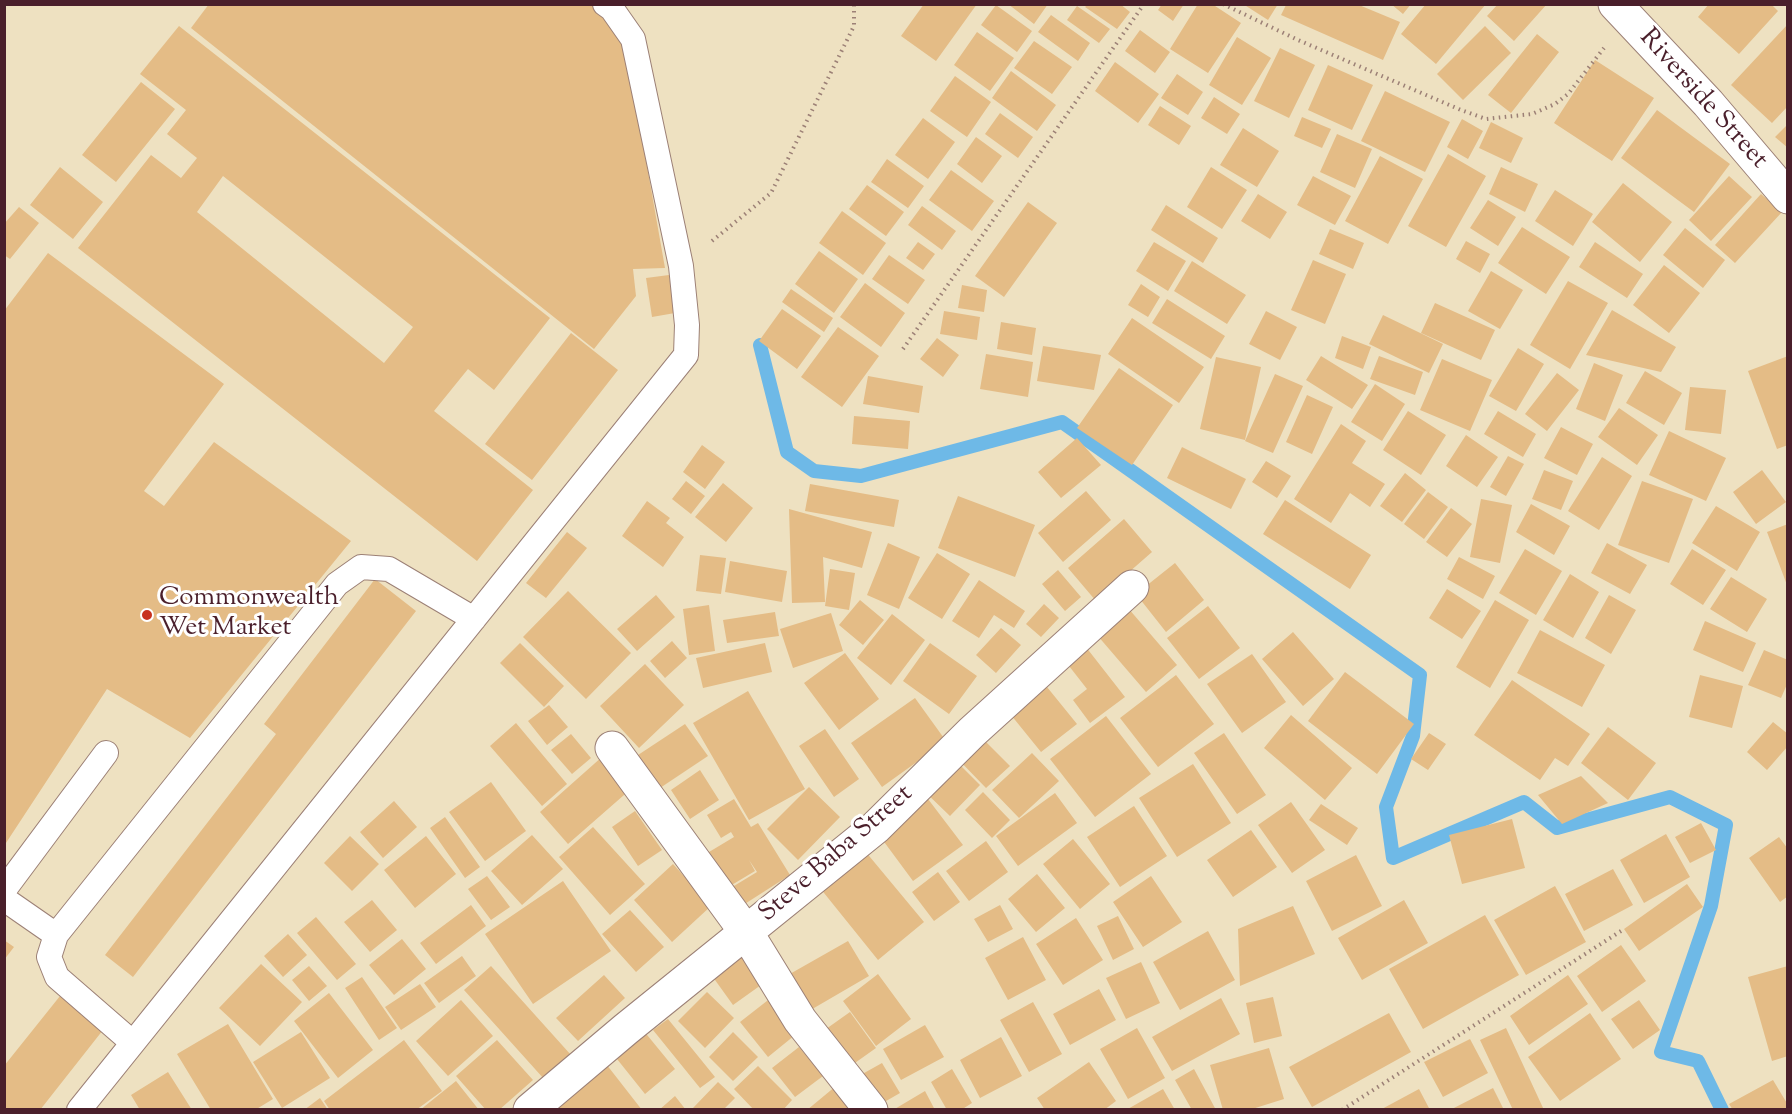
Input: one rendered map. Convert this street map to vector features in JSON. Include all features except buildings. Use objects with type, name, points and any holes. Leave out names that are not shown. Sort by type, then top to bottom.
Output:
[{"type":"street","name":"Riverside Street","points":[[1620,9],[1708,104],[1788,197]]},
{"type":"street","name":"Steve Baba Street","points":[[530,1110],[626,1029],[875,828],[972,732],[1132,587]]},
{"type":"street","points":[[612,748],[746,932],[800,1020],[872,1110]]},
{"type":"lane","points":[[80,1110],[686,355],[687,325],[681,266],[633,39],[612,9],[605,4]]},
{"type":"lane","points":[[133,1043],[57,977],[49,957],[56,935],[337,584],[362,567],[389,569],[474,619]]},
{"type":"lane","points":[[4,890],[106,753]]},
{"type":"lane","points":[[4,896],[7,901],[56,935]]},
{"type":"path","points":[[681,266],[771,194],[854,26],[854,4]]},
{"type":"path","points":[[903,349],[1144,4]]},
{"type":"path","points":[[1223,4],[1298,40],[1486,119],[1532,114],[1555,104],[1568,94],[1611,39],[1620,9]]},
{"type":"path","points":[[1341,1110],[1621,931]]},
{"type":"waterway","points":[[760,345],[787,452],[814,471],[861,476],[1062,422],[1420,675],[1413,736],[1386,807],[1393,858],[1524,802],[1557,828],[1670,797],[1726,825],[1711,906],[1661,1052],[1698,1061],[1722,1110]]},
{"type":"place","name":"Commonwealth Wet Market","points":[[147,615]]}]
